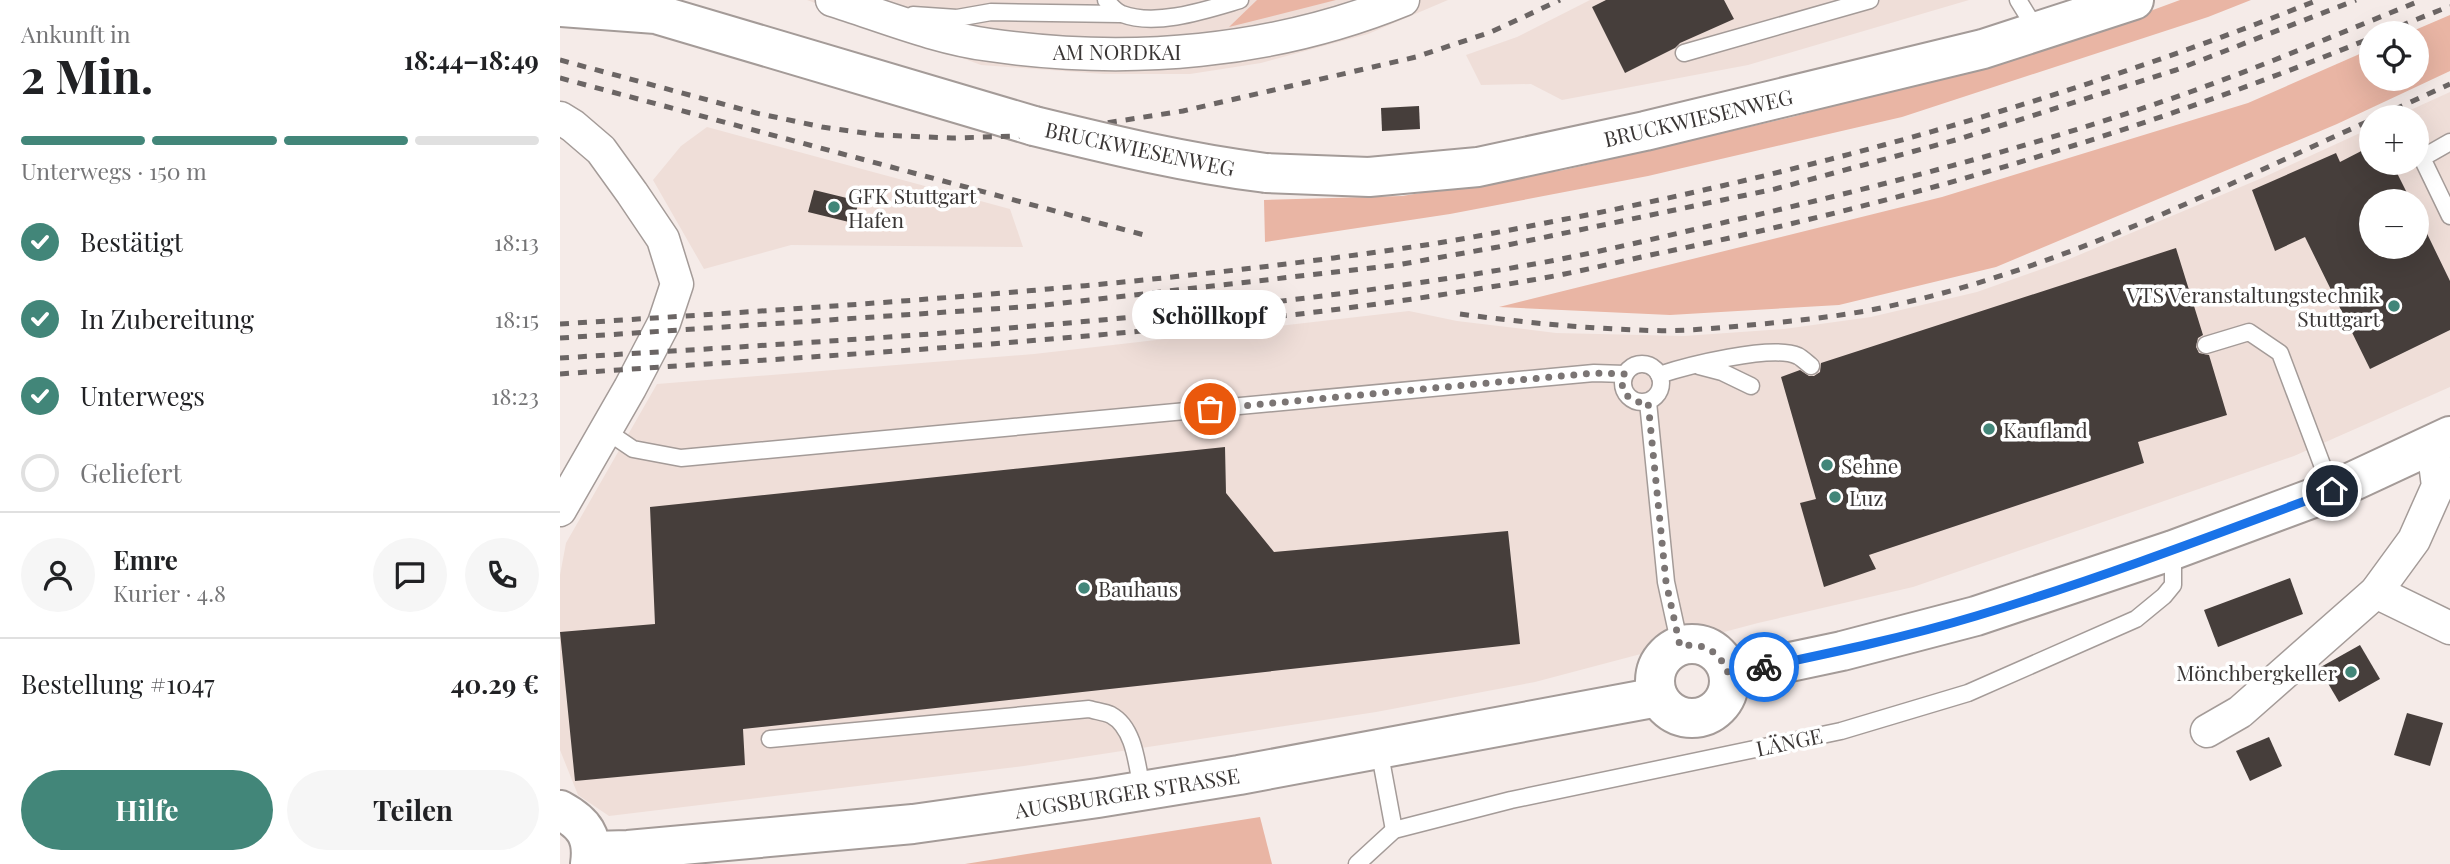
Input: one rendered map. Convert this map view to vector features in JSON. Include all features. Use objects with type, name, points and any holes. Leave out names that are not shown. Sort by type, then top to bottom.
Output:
[{"type":"street","name":"AM NORDKAI","points":[[832,0],[937,34],[988,45],[1115,54],[1232,47],[1285,38],[1403,0]]},
{"type":"street","name":"BRUCKWIESENWEG","points":[[560,7],[642,7],[1034,126],[1134,151],[1197,164],[1266,173],[1369,177],[1478,167],[1713,114],[1983,49],[2028,16],[2134,0]]},
{"type":"street","points":[[560,118],[601,150],[632,192],[663,239],[677,284],[664,323],[631,388],[560,510]]},
{"type":"street","points":[[1729,675],[1842,651],[1976,616],[2173,550],[2332,491],[2439,442]]},
{"type":"street","points":[[2207,731],[2240,712],[2376,592],[2414,540],[2438,486],[2435,463],[2439,442]]},
{"type":"street","points":[[2376,592],[2450,628]]},
{"type":"street","points":[[1693,644],[1705,646],[1717,653],[1725,663],[1729,675],[1729,690],[1722,704],[1710,714],[1696,719],[1680,717],[1667,710],[1658,697],[1655,682],[1658,667],[1667,654],[1680,646],[1693,644]]},
{"type":"street","name":"AUGSBURGER STRASSE","points":[[560,810],[576,818],[587,833],[591,857],[628,850],[913,824],[1142,790],[1658,697]]},
{"type":"lane","points":[[1105,0],[1120,14]]},
{"type":"lane","points":[[873,13],[957,18],[1012,6],[1120,14],[1149,19],[1192,14],[1240,0]]},
{"type":"lane","points":[[1684,53],[1870,0]]},
{"type":"lane","points":[[2450,142],[2421,158],[2450,216]]},
{"type":"lane","points":[[2206,345],[2249,332],[2280,353],[2332,491]]},
{"type":"lane","points":[[1659,375],[1693,364],[1784,353],[1798,356],[1811,366]]},
{"type":"lane","points":[[1646,364],[1659,375],[1661,382],[1658,394],[1648,402],[1629,398],[1622,387],[1625,374],[1634,366],[1646,364]]},
{"type":"lane","points":[[1693,364],[1722,372],[1751,386]]},
{"type":"lane","points":[[605,430],[633,449],[681,458],[1594,373],[1625,374]]},
{"type":"lane","points":[[1648,402],[1666,582],[1680,646]]},
{"type":"lane","name":"LÄNGE","points":[[1357,864],[1394,830],[1511,800],[1841,730],[1968,693],[2136,619],[2164,596],[2173,584],[2173,550]]},
{"type":"lane","points":[[770,739],[1089,709],[1111,715],[1128,733],[1142,790]]},
{"type":"lane","points":[[1379,749],[1394,830]]},
{"type":"shaded area","points":[[807,0],[1448,0],[1368,34],[1261,63],[1190,74],[1104,74],[981,65]]},
{"type":"shaded area","points":[[1257,0],[1336,0],[1229,27]]},
{"type":"shaded area","points":[[1590,0],[1969,0],[1748,65],[1562,100],[1531,84],[1481,85],[1466,55],[1517,37]]},
{"type":"shaded area","points":[[2180,0],[2251,0],[2208,17],[1902,117],[1648,176],[1450,214],[1265,242],[1264,200],[1402,196],[1564,170],[1792,117],[2066,42]]},
{"type":"shaded area","points":[[2450,15],[2450,71],[2429,81],[2429,24]]},
{"type":"shaded area","points":[[2359,54],[2359,91],[2407,91],[2378,105],[2359,105],[2359,114],[2337,124],[1996,267],[1839,305],[1670,315],[1499,307],[1942,197],[2248,103]]},
{"type":"shaded area","points":[[2450,92],[2450,387],[2294,456],[1913,587],[1758,623],[1535,682],[1376,712],[1024,766],[609,816],[578,795],[560,750],[560,575],[566,543],[657,384],[1034,354],[1409,311],[1457,321],[1556,333],[1684,336],[1784,329],[1871,317],[1977,292],[2067,260],[2262,178],[2359,134],[2359,175],[2429,175],[2429,105],[2421,105]]},
{"type":"shaded area","points":[[707,127],[1010,209],[1023,247],[791,245],[704,269],[653,180],[681,146]]},
{"type":"shaded area","points":[[1260,817],[1272,864],[965,864]]},
{"type":"building","points":[[1606,0],[1724,0],[1734,19],[1680,43],[1625,73],[1592,7]]},
{"type":"building","points":[[1419,106],[1420,129],[1382,131],[1381,108]]},
{"type":"building","name":"VTS Veranstaltungstechnik Stuttgart","points":[[2359,152],[2359,175],[2398,175],[2405,189],[2359,189],[2359,259],[2429,259],[2429,238],[2450,281],[2450,330],[2370,369],[2305,237],[2275,251],[2252,190],[2336,153],[2340,162]]},
{"type":"building","name":"GFK Stuttgart Hafen","points":[[814,190],[859,201],[853,223],[808,212]]},
{"type":"building","name":"Kaufland","points":[[2176,248],[2203,335],[2198,338],[2196,347],[2199,353],[2209,355],[2227,415],[2138,442],[2144,463],[1869,555],[1876,569],[1824,587],[1800,503],[1816,499],[1781,377],[1800,370],[1814,376],[1820,372],[1821,363]]},
{"type":"building","name":"Bauhaus","points":[[1225,447],[1226,493],[1274,552],[1508,531],[1520,644],[743,729],[745,765],[575,781],[560,632],[655,624],[650,507]]},
{"type":"building","points":[[2290,578],[2303,614],[2218,647],[2204,610]]},
{"type":"building","points":[[2360,645],[2380,679],[2339,702],[2319,668]]},
{"type":"building","points":[[2407,713],[2443,723],[2430,766],[2394,755]]},
{"type":"building","points":[[2269,737],[2282,766],[2250,781],[2236,751]]},
{"type":"railway","points":[[560,60],[756,113],[822,127],[879,135],[952,138],[1022,136],[1183,111],[1416,57],[1491,32],[1560,0]]},
{"type":"railway","points":[[560,324],[983,295],[1194,275],[1471,237],[1769,175],[1955,125],[2138,67],[2318,0]]},
{"type":"railway","points":[[560,338],[1037,306],[1397,265],[1498,247],[1775,189],[1959,139],[2176,70],[2356,0]]},
{"type":"railway","points":[[560,358],[922,335],[1164,314],[1404,285],[1551,261],[1804,204],[2026,145],[2190,92],[2422,0]]},
{"type":"railway","points":[[2413,21],[2450,6]]},
{"type":"railway","points":[[560,374],[926,349],[1169,328],[1411,299],[1548,277],[1751,233],[1931,188],[2109,134],[2359,43]]},
{"type":"railway","points":[[560,78],[1148,236]]},
{"type":"railway","points":[[2404,105],[2450,84]]},
{"type":"railway","points":[[1460,314],[1572,326],[1664,331],[1773,323],[1871,310],[1936,295],[2064,254],[2188,203],[2359,125]]},
{"type":"way so far","points":[[1210,409],[1594,373],[1625,374],[1622,387],[1629,398],[1641,403],[1648,402],[1666,582],[1675,633],[1680,646],[1705,646],[1717,653],[1725,663],[1729,675],[1764,667]]},
{"type":"place","name":"GFK Stuttgart Hafen","points":[[834,207]]},
{"type":"place","name":"VTS Veranstaltungstechnik Stuttgart","points":[[2394,306]]},
{"type":"place","name":"Schöllkopf","points":[[1210,409]]},
{"type":"place","name":"Kaufland","points":[[1989,429]]},
{"type":"place","name":"Sehne","points":[[1827,465]]},
{"type":"place","name":"Luz","points":[[1835,497]]},
{"type":"place","name":"Bauhaus","points":[[1084,588]]},
{"type":"place","name":"Mönchbergkeller","points":[[2351,672]]},
{"type":"route","points":[[1764,667],[1842,651],[1976,616],[2173,550],[2332,491]]}]
